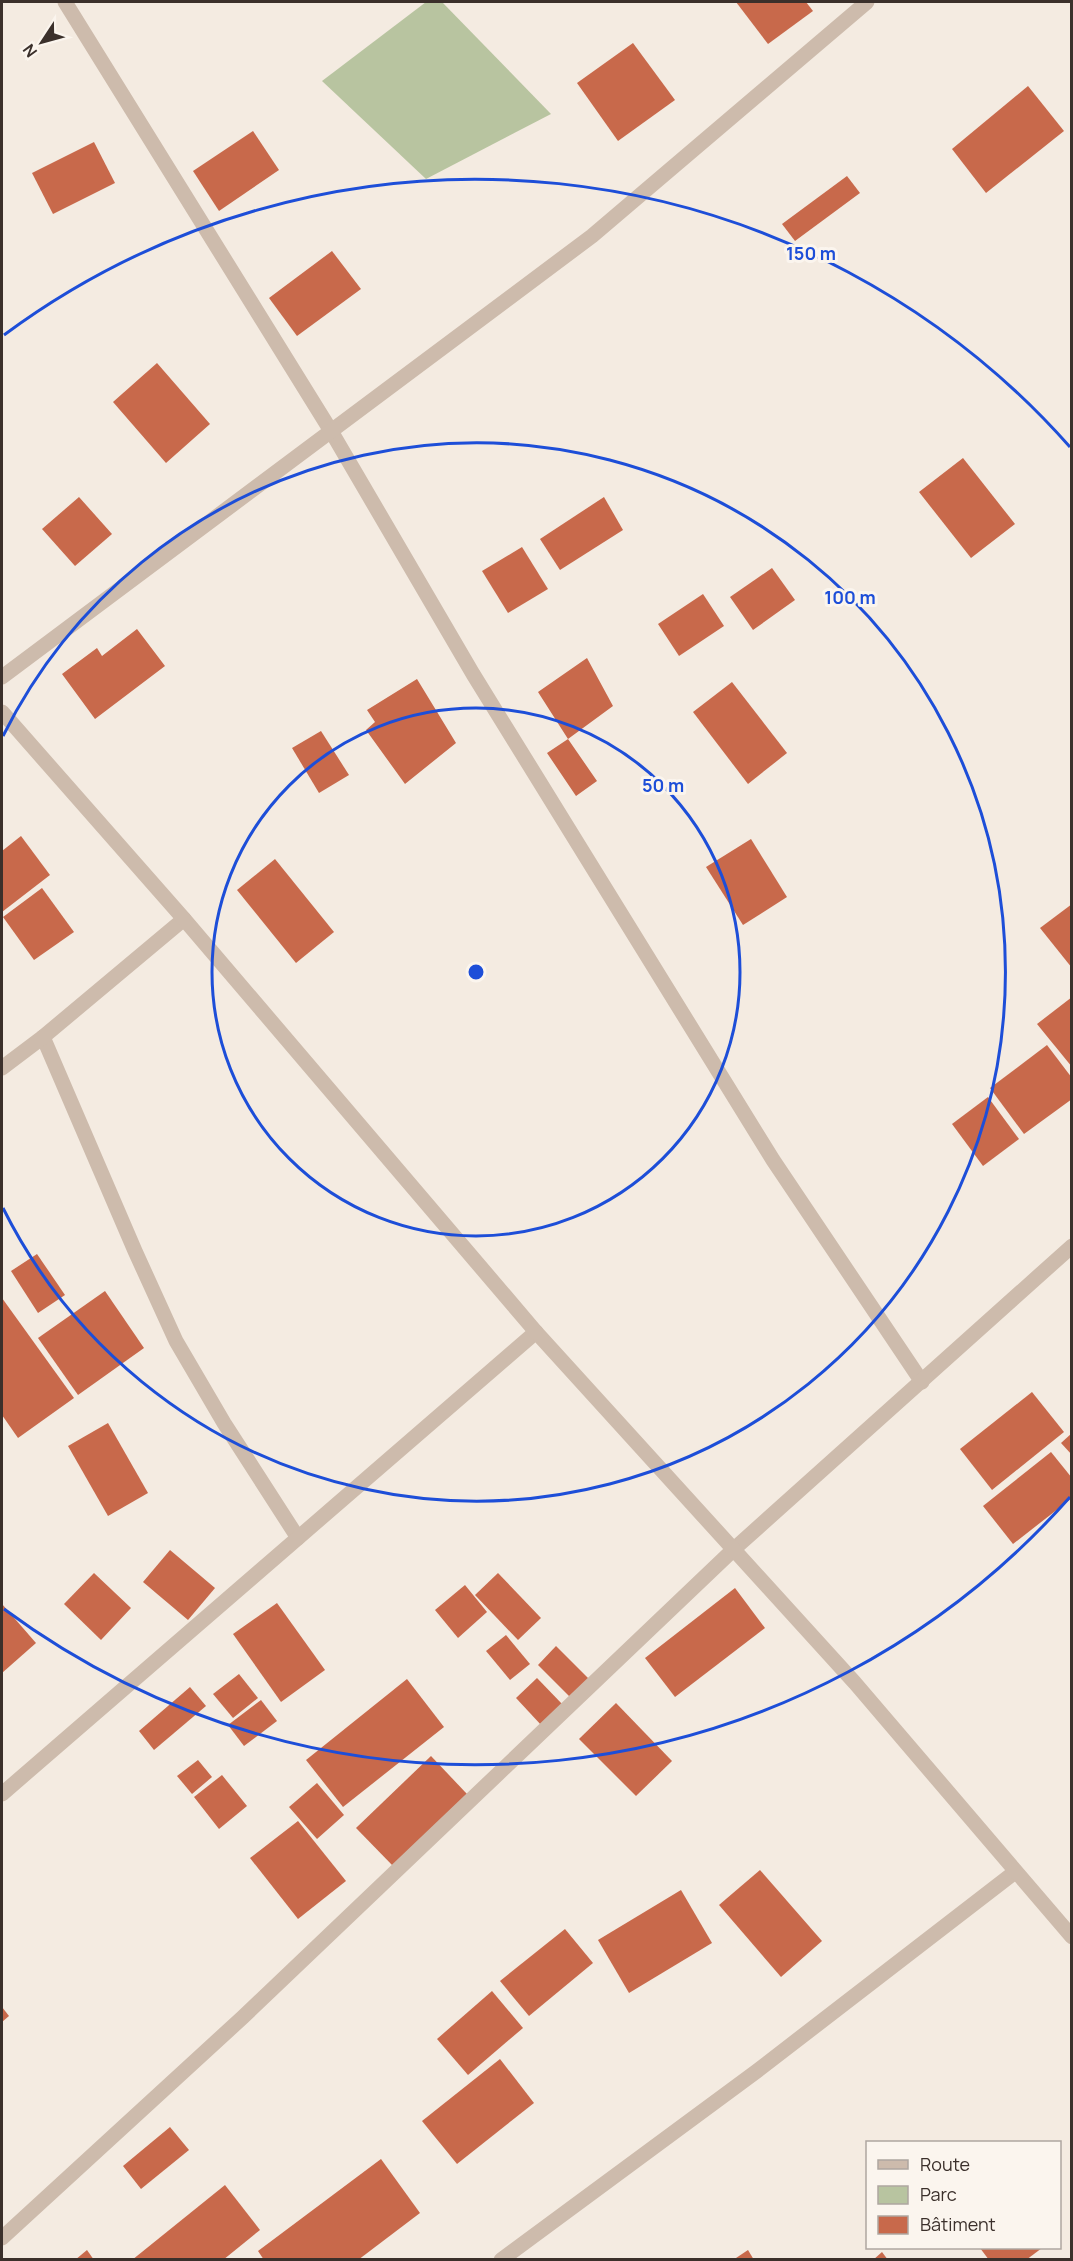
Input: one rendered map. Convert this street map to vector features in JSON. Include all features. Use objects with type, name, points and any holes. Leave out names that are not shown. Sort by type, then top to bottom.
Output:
[{"type":"street","points":[[65,2],[331,431],[473,674],[773,1160],[922,1382]]},
{"type":"street","points":[[2,677],[592,236],[867,2]]},
{"type":"street","points":[[2,712],[184,919],[536,1332],[855,1683],[1071,1937]]},
{"type":"street","points":[[2,1068],[43,1037],[184,919]]},
{"type":"street","points":[[43,1037],[176,1341],[224,1424],[298,1538]]},
{"type":"street","points":[[2,2238],[243,2017],[734,1549],[1071,1246]]},
{"type":"street","points":[[2,1794],[536,1332]]},
{"type":"street","points":[[501,2259],[757,2071],[1015,1872]]},
{"type":"green space","points":[[426,2],[442,2],[551,114],[426,179],[322,81]]},
{"type":"building","points":[[736,2],[806,2],[813,11],[768,44]]},
{"type":"building","points":[[633,43],[675,100],[618,141],[577,83]]},
{"type":"building","points":[[1028,86],[1064,131],[986,193],[952,149]]},
{"type":"building","points":[[253,131],[279,170],[219,211],[193,171]]},
{"type":"building","points":[[94,142],[115,183],[53,214],[32,173]]},
{"type":"building","points":[[847,176],[860,193],[795,241],[782,224]]},
{"type":"building","points":[[332,251],[361,289],[297,336],[269,298]]},
{"type":"building","points":[[157,363],[210,424],[166,463],[113,402]]},
{"type":"building","points":[[963,458],[1015,524],[971,558],[919,492]]},
{"type":"building","points":[[79,497],[112,534],[75,566],[42,529]]},
{"type":"building","points":[[604,497],[623,530],[560,570],[540,539]]},
{"type":"building","points":[[522,547],[548,589],[508,613],[482,571]]},
{"type":"building","points":[[772,568],[795,600],[753,630],[730,597]]},
{"type":"building","points":[[703,594],[724,626],[679,656],[658,624]]},
{"type":"building","points":[[137,629],[165,666],[95,719],[62,674],[97,648],[102,656]]},
{"type":"building","points":[[587,658],[613,706],[568,739],[538,692]]},
{"type":"building","points":[[417,679],[456,743],[405,784],[366,730],[375,722],[367,710]]},
{"type":"building","points":[[732,682],[787,753],[748,784],[693,712]]},
{"type":"building","points":[[321,731],[349,775],[319,793],[292,748]]},
{"type":"building","points":[[568,739],[597,781],[576,796],[547,753]]},
{"type":"building","points":[[21,836],[50,875],[2,912],[2,851]]},
{"type":"building","points":[[751,839],[787,897],[743,925],[706,867]]},
{"type":"building","points":[[275,859],[334,932],[296,963],[237,890]]},
{"type":"building","points":[[42,888],[74,932],[34,960],[3,917]]},
{"type":"building","points":[[1072,904],[1072,968],[1040,928]]},
{"type":"building","points":[[1072,997],[1072,1067],[1037,1024]]},
{"type":"building","points":[[1047,1045],[1072,1078],[1072,1099],[1024,1134],[990,1088]]},
{"type":"building","points":[[988,1097],[1019,1139],[983,1166],[952,1124]]},
{"type":"building","points":[[37,1254],[65,1295],[38,1313],[11,1271]]},
{"type":"building","points":[[105,1291],[144,1348],[78,1395],[38,1338]]},
{"type":"building","points":[[2,1298],[74,1398],[18,1438],[2,1415]]},
{"type":"building","points":[[1032,1392],[1064,1432],[992,1490],[960,1449]]},
{"type":"building","points":[[108,1423],[148,1493],[108,1516],[68,1446]]},
{"type":"building","points":[[1072,1433],[1072,1455],[1061,1443]]},
{"type":"building","points":[[1051,1452],[1072,1478],[1072,1498],[1013,1544],[983,1506]]},
{"type":"building","points":[[170,1550],[215,1588],[188,1620],[143,1582]]},
{"type":"building","points":[[94,1573],[131,1608],[101,1640],[64,1604]]},
{"type":"building","points":[[498,1573],[541,1618],[518,1640],[475,1595]]},
{"type":"building","points":[[465,1585],[487,1612],[458,1638],[435,1610]]},
{"type":"building","points":[[735,1588],[765,1628],[675,1697],[645,1658]]},
{"type":"building","points":[[277,1603],[325,1670],[281,1702],[233,1634]]},
{"type":"building","points":[[2,1604],[36,1643],[2,1673]]},
{"type":"building","points":[[506,1635],[530,1664],[510,1680],[486,1651]]},
{"type":"building","points":[[556,1646],[589,1679],[570,1697],[538,1665]]},
{"type":"building","points":[[239,1674],[258,1698],[233,1718],[213,1694]]},
{"type":"building","points":[[537,1678],[564,1706],[542,1726],[516,1698]]},
{"type":"building","points":[[407,1679],[444,1727],[343,1807],[306,1760]]},
{"type":"building","points":[[190,1687],[206,1706],[154,1750],[139,1731]]},
{"type":"building","points":[[261,1700],[277,1721],[244,1746],[228,1725]]},
{"type":"building","points":[[616,1703],[672,1761],[636,1796],[579,1739]]},
{"type":"building","points":[[431,1756],[467,1794],[393,1866],[356,1828]]},
{"type":"building","points":[[198,1760],[212,1777],[192,1794],[177,1776]]},
{"type":"building","points":[[222,1775],[247,1806],[219,1829],[194,1797]]},
{"type":"building","points":[[317,1783],[344,1815],[317,1839],[289,1807]]},
{"type":"building","points":[[298,1821],[346,1881],[298,1919],[250,1858]]},
{"type":"building","points":[[760,1870],[822,1941],[781,1977],[719,1905]]},
{"type":"building","points":[[681,1890],[712,1943],[629,1993],[598,1940]]},
{"type":"building","points":[[565,1929],[593,1963],[529,2016],[500,1981]]},
{"type":"building","points":[[492,1991],[523,2028],[468,2075],[437,2039]]},
{"type":"building","points":[[2,2007],[9,2016],[2,2022]]},
{"type":"building","points":[[500,2059],[534,2103],[457,2164],[422,2121]]},
{"type":"building","points":[[170,2127],[189,2150],[141,2189],[123,2166]]},
{"type":"building","points":[[381,2159],[420,2213],[358,2260],[264,2260],[258,2251]]},
{"type":"building","points":[[225,2185],[260,2230],[223,2260],[132,2260]]},
{"type":"building","points":[[981,2249],[1041,2249],[1026,2260],[989,2260]]},
{"type":"building","points":[[87,2250],[94,2260],[75,2260]]},
{"type":"building","points":[[748,2250],[754,2260],[733,2260]]},
{"type":"building","points":[[882,2252],[888,2260],[873,2260]]}]
